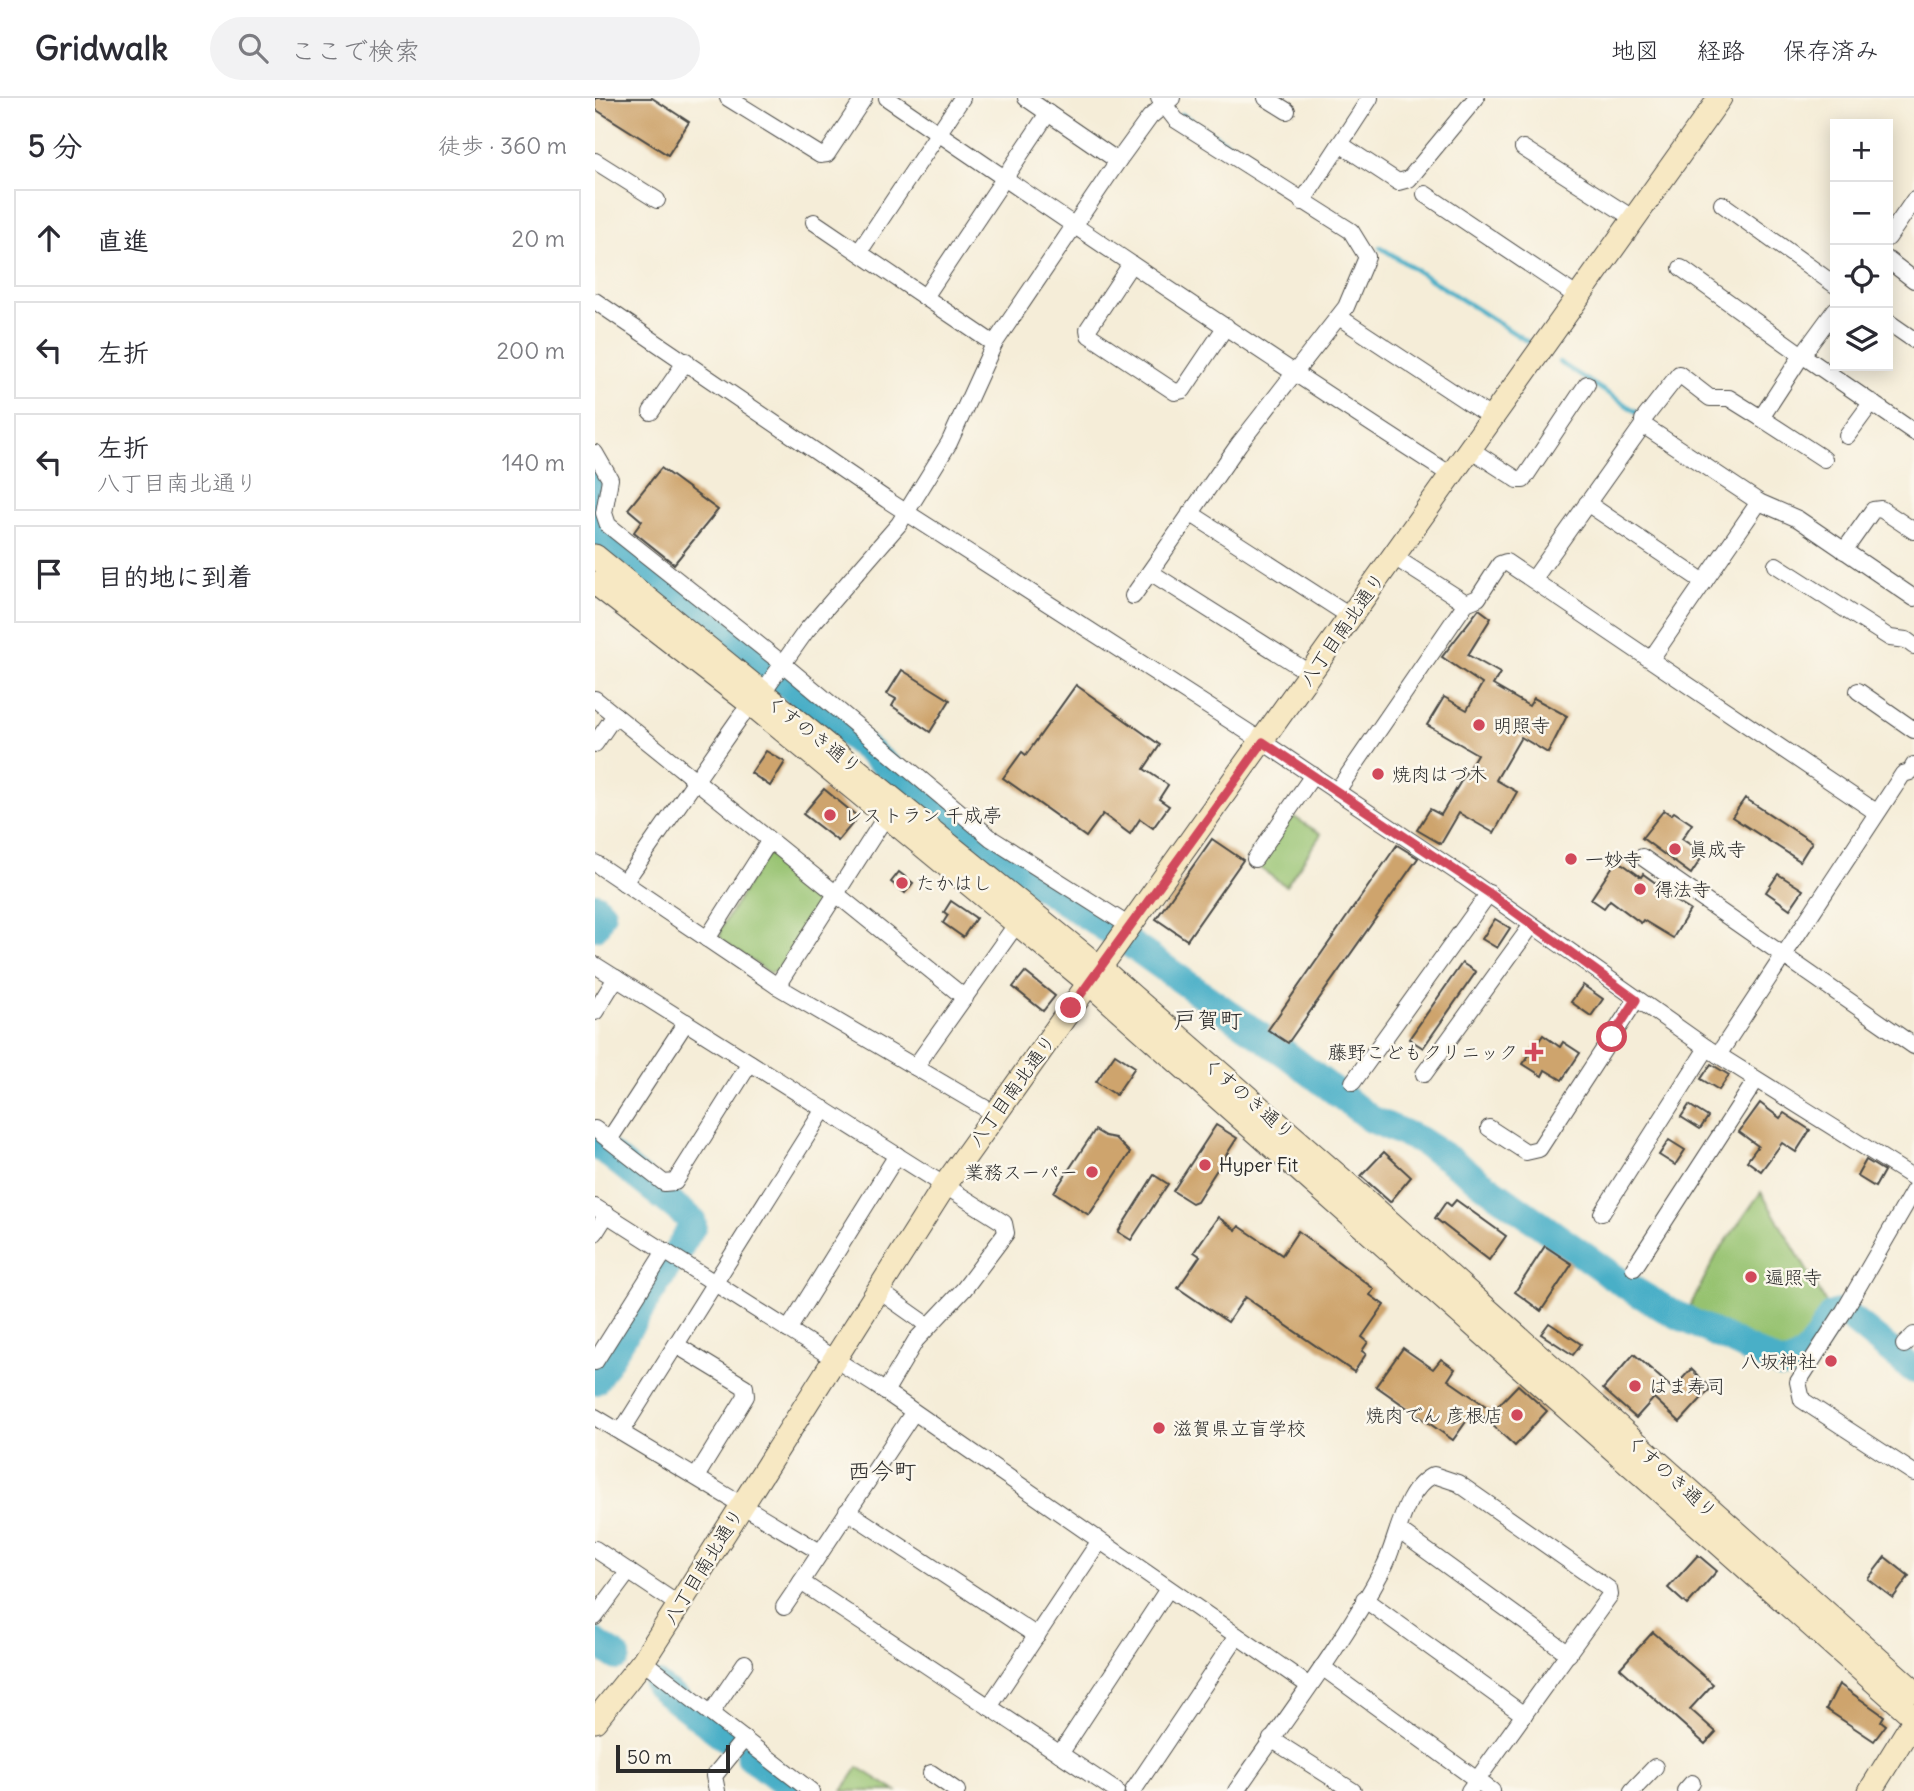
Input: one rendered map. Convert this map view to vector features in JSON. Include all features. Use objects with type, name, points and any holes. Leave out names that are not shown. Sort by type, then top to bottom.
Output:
[{"type":"main road","name":"八丁目南北通り","points":[[595,1721],[643,1661],[945,1185],[1720,98]]},
{"type":"main road","name":"くすのき通り","points":[[597,560],[678,621],[769,682],[891,808],[1355,1191],[1914,1691]]},
{"type":"main road","name":"くすのき通り","points":[[595,583],[769,682]]},
{"type":"main road","name":"くすのき通り","points":[[1095,975],[1914,1719]]},
{"type":"main road","points":[[1870,1791],[1914,1719]]},
{"type":"street","points":[[728,98],[820,155],[827,154],[864,98]]},
{"type":"street","points":[[887,98],[1131,264],[1451,475]]},
{"type":"street","points":[[859,252],[962,98]]},
{"type":"street","points":[[1026,98],[1118,161]]},
{"type":"street","points":[[1266,98],[1287,111]]},
{"type":"street","points":[[1302,202],[1370,98]]},
{"type":"street","points":[[1340,144],[1398,182],[1409,180],[1476,98]]},
{"type":"street","points":[[624,883],[696,779],[806,631],[907,512],[949,443],[994,344],[1073,225],[1165,100],[1176,120],[1351,231],[1367,257],[1339,317],[1294,370],[1133,596]]},
{"type":"street","points":[[925,297],[1048,113]]},
{"type":"street","points":[[1523,148],[1634,219]]},
{"type":"street","points":[[595,161],[657,200]]},
{"type":"street","points":[[1425,194],[1578,297]]},
{"type":"street","points":[[1893,231],[1914,200]]},
{"type":"street","points":[[1722,204],[1830,281]]},
{"type":"street","points":[[814,222],[994,344]]},
{"type":"street","points":[[1131,264],[1088,329],[1089,335],[1175,392],[1183,390],[1226,326]]},
{"type":"street","points":[[1893,264],[1914,279]]},
{"type":"street","points":[[1681,268],[1914,432]]},
{"type":"street","points":[[595,301],[907,512],[1263,742],[1489,893],[1636,1000],[1713,1052],[1914,1178]]},
{"type":"street","points":[[1339,317],[1492,418]]},
{"type":"street","points":[[1761,418],[1830,317]]},
{"type":"street","points":[[1893,325],[1914,340]]},
{"type":"street","points":[[651,412],[686,361]]},
{"type":"street","points":[[1533,580],[1643,425],[1643,420],[1679,374],[1710,398],[1729,398],[1824,459]]},
{"type":"street","points":[[1470,449],[1518,480],[1523,480],[1587,384]]},
{"type":"street","points":[[1847,436],[1872,402]]},
{"type":"street","points":[[1643,425],[1759,502],[1798,519],[1914,598]]},
{"type":"street","points":[[595,453],[610,479],[604,513],[607,526],[769,682],[1125,934]]},
{"type":"street","points":[[1651,659],[1759,502]]},
{"type":"street","points":[[1587,503],[1704,582]]},
{"type":"street","points":[[1844,551],[1873,510],[1881,509],[1914,531]]},
{"type":"street","points":[[1190,513],[1351,617]]},
{"type":"street","points":[[1394,557],[1466,603]]},
{"type":"street","points":[[1337,791],[1466,603],[1478,598],[1500,564],[1506,562],[1876,812]]},
{"type":"street","points":[[1776,565],[1890,638],[1906,640],[1914,646]]},
{"type":"street","points":[[1150,572],[1311,674]]},
{"type":"street","points":[[1858,691],[1914,730]]},
{"type":"street","points":[[595,699],[965,998]]},
{"type":"street","points":[[595,744],[615,715]]},
{"type":"street","points":[[1602,1213],[1713,1052],[1785,957],[1846,858],[1875,821],[1876,812],[1903,774],[1913,771]]},
{"type":"street","points":[[1255,859],[1313,775]]},
{"type":"street","points":[[777,986],[891,808]]},
{"type":"street","points":[[707,939],[770,839]]},
{"type":"street","points":[[1642,857],[1914,1046]]},
{"type":"street","points":[[595,863],[777,986],[995,1114]]},
{"type":"street","points":[[1353,1082],[1489,893]]},
{"type":"street","points":[[915,1067],[1023,916]]},
{"type":"street","points":[[1424,1074],[1532,925]]},
{"type":"street","points":[[595,965],[1004,1223],[1006,1233],[964,1289],[908,1351],[885,1392]]},
{"type":"street","points":[[595,1012],[616,978]]},
{"type":"street","points":[[1489,1128],[1527,1152],[1539,1149],[1636,1000]]},
{"type":"street","points":[[609,1140],[686,1022]]},
{"type":"street","points":[[595,1129],[664,1183],[675,1182],[750,1063]]},
{"type":"street","points":[[1634,1268],[1756,1080]]},
{"type":"street","points":[[621,1432],[824,1109]]},
{"type":"street","points":[[787,1330],[897,1155]]},
{"type":"street","points":[[1914,1190],[1841,1316],[1798,1382],[1802,1400],[1914,1473]]},
{"type":"street","points":[[595,1233],[601,1210],[885,1392],[1308,1685]]},
{"type":"street","points":[[595,1362],[665,1251]]},
{"type":"street","points":[[878,1290],[929,1326]]},
{"type":"street","points":[[676,1345],[745,1387],[746,1396],[696,1477]]},
{"type":"street","points":[[784,1607],[913,1413]]},
{"type":"street","points":[[595,1417],[820,1552]]},
{"type":"street","points":[[1236,1791],[1322,1667],[1384,1567],[1411,1501],[1427,1478],[1434,1475],[1458,1483],[1609,1589],[1610,1595],[1473,1785]]},
{"type":"street","points":[[847,1511],[1037,1636]]},
{"type":"street","points":[[1398,1530],[1569,1654]]},
{"type":"street","points":[[989,1707],[1099,1542]]},
{"type":"street","points":[[595,1549],[679,1605]]},
{"type":"street","points":[[595,1617],[629,1571]]},
{"type":"street","points":[[801,1582],[1116,1791]]},
{"type":"street","points":[[1060,1754],[1168,1589]]},
{"type":"street","points":[[1364,1599],[1524,1715]]},
{"type":"street","points":[[1133,1791],[1237,1636]]},
{"type":"street","points":[[643,1661],[811,1791]]},
{"type":"street","points":[[711,1713],[745,1663]]},
{"type":"street","points":[[1322,1667],[1473,1785],[1492,1791]]},
{"type":"street","points":[[717,1791],[714,1776],[744,1739]]},
{"type":"street","points":[[1271,1739],[1353,1791]]},
{"type":"street","points":[[1632,1791],[1655,1767]]},
{"type":"street","points":[[931,1773],[957,1791]]},
{"type":"green space","points":[[1291,815],[1321,834],[1286,886],[1257,866]]},
{"type":"green space","points":[[776,853],[821,891],[823,902],[779,971],[770,973],[720,940],[720,929],[766,855]]},
{"type":"green space","points":[[1761,1192],[1832,1313],[1824,1314],[1799,1358],[1785,1361],[1686,1314],[1717,1254]]},
{"type":"green space","points":[[858,1767],[896,1791],[842,1791]]},
{"type":"building","points":[[595,98],[652,98],[689,122],[668,155],[595,109]]},
{"type":"building","points":[[661,468],[718,510],[674,564],[634,532],[642,521],[628,509]]},
{"type":"building","points":[[1479,609],[1491,618],[1468,655],[1500,673],[1493,685],[1529,706],[1534,698],[1567,716],[1548,753],[1521,737],[1496,780],[1517,792],[1494,833],[1459,813],[1441,844],[1417,830],[1430,809],[1441,815],[1477,754],[1427,725],[1444,697],[1467,710],[1482,684],[1442,657]]},
{"type":"building","points":[[902,670],[950,700],[930,732],[892,706],[896,699],[887,694]]},
{"type":"building","points":[[1076,685],[1160,745],[1144,769],[1168,785],[1159,799],[1169,806],[1153,828],[1140,819],[1130,834],[1103,814],[1086,837],[1003,778],[1022,752],[1026,755]]},
{"type":"building","points":[[766,751],[785,762],[770,786],[751,773]]},
{"type":"building","name":"レストラン 千成亭","points":[[824,789],[858,817],[838,841],[803,814]]},
{"type":"building","points":[[1745,798],[1812,842],[1800,861],[1732,817]]},
{"type":"building","points":[[1664,810],[1671,815],[1674,812],[1692,824],[1682,839],[1704,854],[1691,874],[1642,838]]},
{"type":"building","points":[[1212,839],[1243,860],[1187,940],[1156,919]]},
{"type":"building","points":[[1397,845],[1418,858],[1288,1043],[1268,1030]]},
{"type":"building","points":[[1617,860],[1641,877],[1643,874],[1664,889],[1662,893],[1690,910],[1673,938],[1643,920],[1641,923],[1610,900],[1604,908],[1591,899]]},
{"type":"building","name":"たかはし","points":[[899,872],[913,883],[905,893],[891,882]]},
{"type":"building","points":[[1778,874],[1803,890],[1790,909],[1766,892]]},
{"type":"building","points":[[951,901],[976,918],[963,937],[943,923],[948,915],[944,912]]},
{"type":"building","points":[[1495,919],[1510,928],[1497,948],[1482,939]]},
{"type":"building","points":[[1462,963],[1476,972],[1423,1048],[1409,1039]]},
{"type":"building","points":[[1025,972],[1055,996],[1043,1011],[1013,987]]},
{"type":"building","points":[[1583,985],[1603,999],[1591,1016],[1571,1002]]},
{"type":"building","points":[[1543,1035],[1560,1047],[1563,1042],[1580,1053],[1562,1080],[1545,1070],[1542,1076],[1523,1064]]},
{"type":"building","points":[[1115,1054],[1135,1067],[1116,1095],[1096,1082]]},
{"type":"building","points":[[1711,1064],[1729,1075],[1719,1090],[1701,1079]]},
{"type":"building","points":[[1760,1103],[1780,1118],[1784,1113],[1810,1130],[1796,1152],[1782,1143],[1761,1171],[1747,1161],[1758,1146],[1739,1132]]},
{"type":"building","points":[[1689,1105],[1708,1117],[1700,1129],[1681,1117]]},
{"type":"building","name":"Hyper Fit","points":[[1216,1125],[1237,1138],[1197,1201],[1192,1203],[1173,1191]]},
{"type":"building","name":"業務スーパー","points":[[1095,1130],[1115,1138],[1130,1153],[1089,1215],[1054,1192]]},
{"type":"building","points":[[1669,1140],[1685,1150],[1675,1165],[1659,1155]]},
{"type":"building","points":[[1384,1152],[1411,1177],[1390,1202],[1361,1176]]},
{"type":"building","points":[[1866,1160],[1884,1171],[1875,1187],[1857,1176]]},
{"type":"building","points":[[1154,1175],[1168,1184],[1131,1240],[1118,1232]]},
{"type":"building","points":[[1456,1200],[1506,1236],[1489,1260],[1435,1218],[1446,1202],[1451,1206]]},
{"type":"building","points":[[1218,1217],[1236,1230],[1239,1226],[1282,1255],[1298,1231],[1374,1289],[1370,1295],[1384,1305],[1362,1337],[1368,1342],[1362,1351],[1366,1354],[1354,1372],[1245,1297],[1228,1322],[1178,1288],[1200,1256],[1194,1252]]},
{"type":"building","points":[[1545,1246],[1572,1264],[1541,1311],[1515,1292]]},
{"type":"building","points":[[1549,1323],[1581,1344],[1573,1355],[1541,1334]]},
{"type":"building","points":[[1403,1348],[1433,1369],[1441,1359],[1455,1369],[1448,1380],[1493,1411],[1518,1385],[1547,1411],[1515,1446],[1475,1409],[1453,1440],[1376,1386]]},
{"type":"building","points":[[1634,1354],[1673,1389],[1691,1369],[1711,1388],[1680,1422],[1654,1398],[1636,1418],[1603,1389]]},
{"type":"building","points":[[1698,1555],[1717,1571],[1687,1605],[1668,1588]]},
{"type":"building","points":[[1885,1557],[1909,1576],[1893,1598],[1868,1579]]},
{"type":"building","points":[[1653,1632],[1713,1684],[1690,1709],[1716,1732],[1705,1744],[1620,1668]]},
{"type":"building","points":[[1839,1684],[1884,1716],[1881,1721],[1886,1725],[1874,1741],[1826,1709]]},
{"type":"waterway","points":[[1181,114],[1248,156]]},
{"type":"waterway","points":[[1380,247],[1528,342]]},
{"type":"waterway","points":[[1559,362],[1640,414]]},
{"type":"waterway","points":[[595,471],[600,490],[595,501]]},
{"type":"waterway","points":[[595,528],[1006,863],[1139,950],[1286,1054],[1371,1119],[1419,1140],[1447,1158],[1625,1285],[1667,1310],[1781,1365],[1798,1360],[1805,1354],[1832,1315],[1838,1313],[1849,1317],[1914,1370]]},
{"type":"waterway","points":[[595,906],[602,913],[595,927]]},
{"type":"waterway","points":[[595,1143],[692,1220],[693,1225],[678,1250]]},
{"type":"waterway","points":[[595,1381],[669,1264]]},
{"type":"waterway","points":[[595,1642],[617,1657]]},
{"type":"waterway","points":[[657,1685],[726,1738]]},
{"type":"waterway","points":[[750,1756],[795,1791]]},
{"type":"place","name":"明照寺","points":[[1479,725]]},
{"type":"place","name":"焼肉はづ木","points":[[1378,774]]},
{"type":"place","name":"レストラン 千成亭","points":[[830,815]]},
{"type":"place","name":"眞成寺","points":[[1675,849]]},
{"type":"place","name":"一妙寺","points":[[1571,859]]},
{"type":"place","name":"たかはし","points":[[902,883]]},
{"type":"place","name":"得法寺","points":[[1640,889]]},
{"type":"place","name":"藤野こどもクリニック","points":[[1534,1052]]},
{"type":"place","name":"Hyper Fit","points":[[1205,1165]]},
{"type":"place","name":"業務スーパー","points":[[1092,1172]]},
{"type":"place","name":"遍照寺","points":[[1751,1277]]},
{"type":"place","name":"八坂神社","points":[[1831,1361]]},
{"type":"place","name":"はま寿司","points":[[1635,1386]]},
{"type":"place","name":"焼肉でん 彦根店","points":[[1517,1415]]},
{"type":"place","name":"滋賀県立盲学校","points":[[1159,1428]]},
{"type":"district","name":"戸賀町","points":[[1208,1019]]},
{"type":"district","name":"西今町","points":[[882,1470]]},
{"type":"route","points":[[1071,1008],[1263,742],[1489,893],[1636,1000],[1612,1037]]}]
